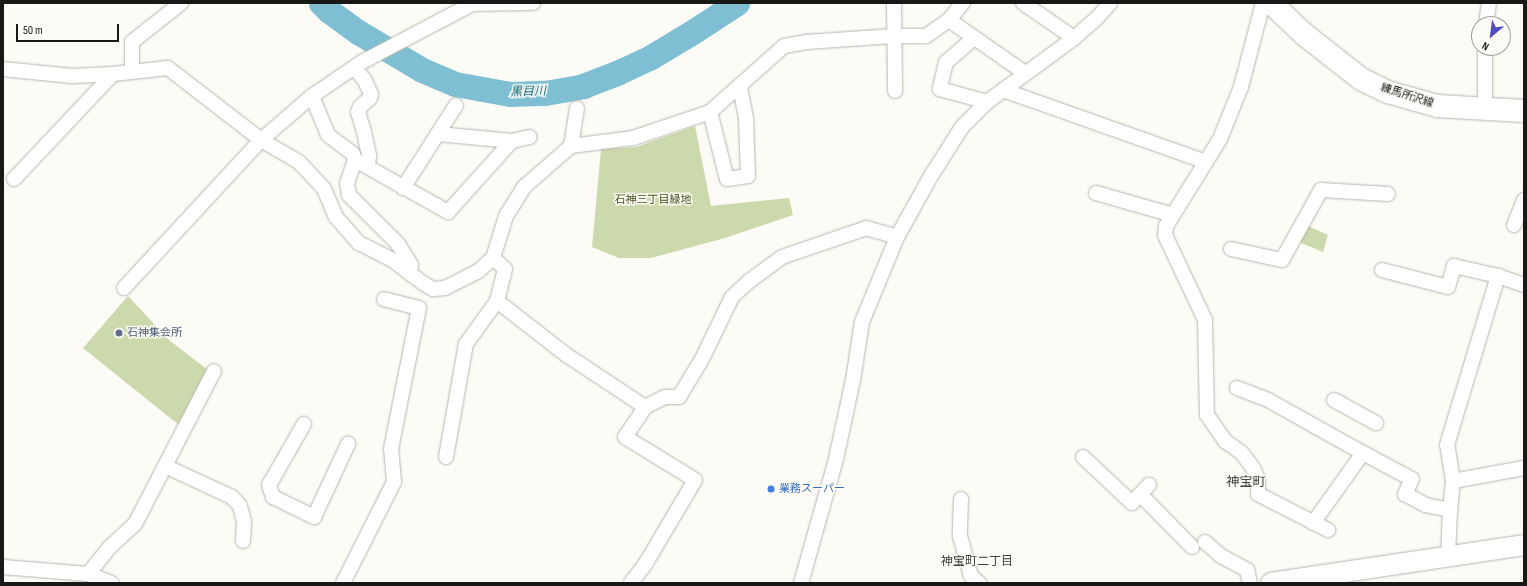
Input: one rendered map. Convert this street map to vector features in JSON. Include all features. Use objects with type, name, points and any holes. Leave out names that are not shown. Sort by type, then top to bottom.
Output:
[{"type":"main road","name":"練馬所沢線","points":[[1271,3],[1305,35],[1361,79],[1388,92],[1437,106],[1485,110],[1524,111]]},
{"type":"street","points":[[124,288],[261,140],[312,96],[358,65],[473,3],[533,3]]},
{"type":"street","points":[[894,3],[895,91]]},
{"type":"street","points":[[3,69],[72,76],[113,74],[168,68],[261,140],[299,162],[324,189],[336,217],[359,242],[391,259],[433,289],[445,288],[477,272],[493,258],[506,216],[524,187],[571,146],[633,138],[710,112],[784,46],[806,42],[894,36],[926,36],[949,20],[963,3]]},
{"type":"street","points":[[1023,3],[1074,38]]},
{"type":"street","points":[[801,583],[836,459],[853,380],[862,322],[897,237],[931,176],[962,127],[987,102],[1074,38],[1097,18],[1110,3]]},
{"type":"street","points":[[1262,3],[1241,87],[1220,139],[1172,215],[1166,226],[1165,235],[1205,320],[1207,415],[1225,441],[1241,452],[1253,468],[1258,479],[1258,494],[1328,530]]},
{"type":"street","points":[[1487,16],[1489,3]]},
{"type":"street","points":[[132,71],[132,42],[174,5]]},
{"type":"street","points":[[949,20],[1025,73]]},
{"type":"street","points":[[974,38],[946,62],[940,89],[987,102]]},
{"type":"street","points":[[1485,56],[1485,110]]},
{"type":"street","points":[[358,65],[371,94],[370,98],[360,107],[358,112],[364,132],[368,155],[368,166]]},
{"type":"street","points":[[14,179],[113,74]]},
{"type":"street","points":[[710,112],[727,179],[748,176],[746,118],[740,86]]},
{"type":"street","points":[[1003,90],[1206,162]]},
{"type":"street","points":[[312,96],[328,135],[353,154],[355,160],[347,183],[349,196],[398,244],[411,265],[409,273]]},
{"type":"street","points":[[403,188],[456,105]]},
{"type":"street","points":[[571,146],[577,108]]},
{"type":"street","points":[[438,134],[512,141],[530,137]]},
{"type":"street","points":[[355,160],[448,212],[512,141]]},
{"type":"street","points":[[1231,249],[1282,260],[1321,190],[1388,194]]},
{"type":"street","points":[[1096,194],[1172,215]]},
{"type":"street","points":[[1514,225],[1524,200]]},
{"type":"street","points":[[631,583],[646,563],[695,480],[625,437],[645,408],[665,397],[679,397],[702,359],[732,297],[748,282],[782,257],[866,228],[897,237]]},
{"type":"street","points":[[446,457],[466,344],[479,329],[497,301],[506,269],[493,258]]},
{"type":"street","points":[[1382,270],[1448,287],[1454,266],[1498,276],[1524,285]]},
{"type":"street","points":[[1448,556],[1450,510],[1454,481],[1447,445],[1498,276]]},
{"type":"street","points":[[343,583],[394,482],[391,450],[419,308],[384,299]]},
{"type":"street","points":[[497,301],[565,354],[645,408]]},
{"type":"street","points":[[81,577],[135,524],[214,371]]},
{"type":"street","points":[[1237,388],[1268,400],[1362,453],[1412,479],[1405,494],[1426,505],[1450,510]]},
{"type":"street","points":[[1334,400],[1376,423]]},
{"type":"street","points":[[304,424],[269,485],[273,497],[314,517],[348,444]]},
{"type":"street","points":[[1313,522],[1362,453]]},
{"type":"street","points":[[1083,457],[1132,503],[1145,490],[1192,547]]},
{"type":"street","points":[[165,466],[232,497],[240,506],[244,522],[243,541]]},
{"type":"street","points":[[1454,481],[1524,468]]},
{"type":"street","points":[[961,499],[960,536],[971,576],[979,583]]},
{"type":"street","points":[[1205,542],[1221,556],[1247,570],[1250,583]]},
{"type":"street","points":[[1272,583],[1524,545]]},
{"type":"street","points":[[3,567],[81,577],[111,583]]},
{"type":"green space","name":"石神三丁目緑地","points":[[695,126],[711,206],[789,198],[793,215],[725,238],[651,258],[619,258],[592,247],[601,149],[636,147]]},
{"type":"green space","points":[[1308,226],[1328,235],[1323,252],[1299,242]]},
{"type":"green space","points":[[128,296],[169,340],[208,370],[179,425],[83,348]]},
{"type":"waterway","name":"黒目川","points":[[321,3],[329,11],[358,32],[422,70],[455,84],[510,94],[545,93],[583,86],[619,72],[651,57],[737,3]]},
{"type":"place","name":"石神集会所","points":[[119,333]]},
{"type":"place","name":"業務スーパー","points":[[771,489]]},
{"type":"district","name":"神宝町","points":[[1246,482]]},
{"type":"district","name":"神宝町二丁目","points":[[977,562]]}]
